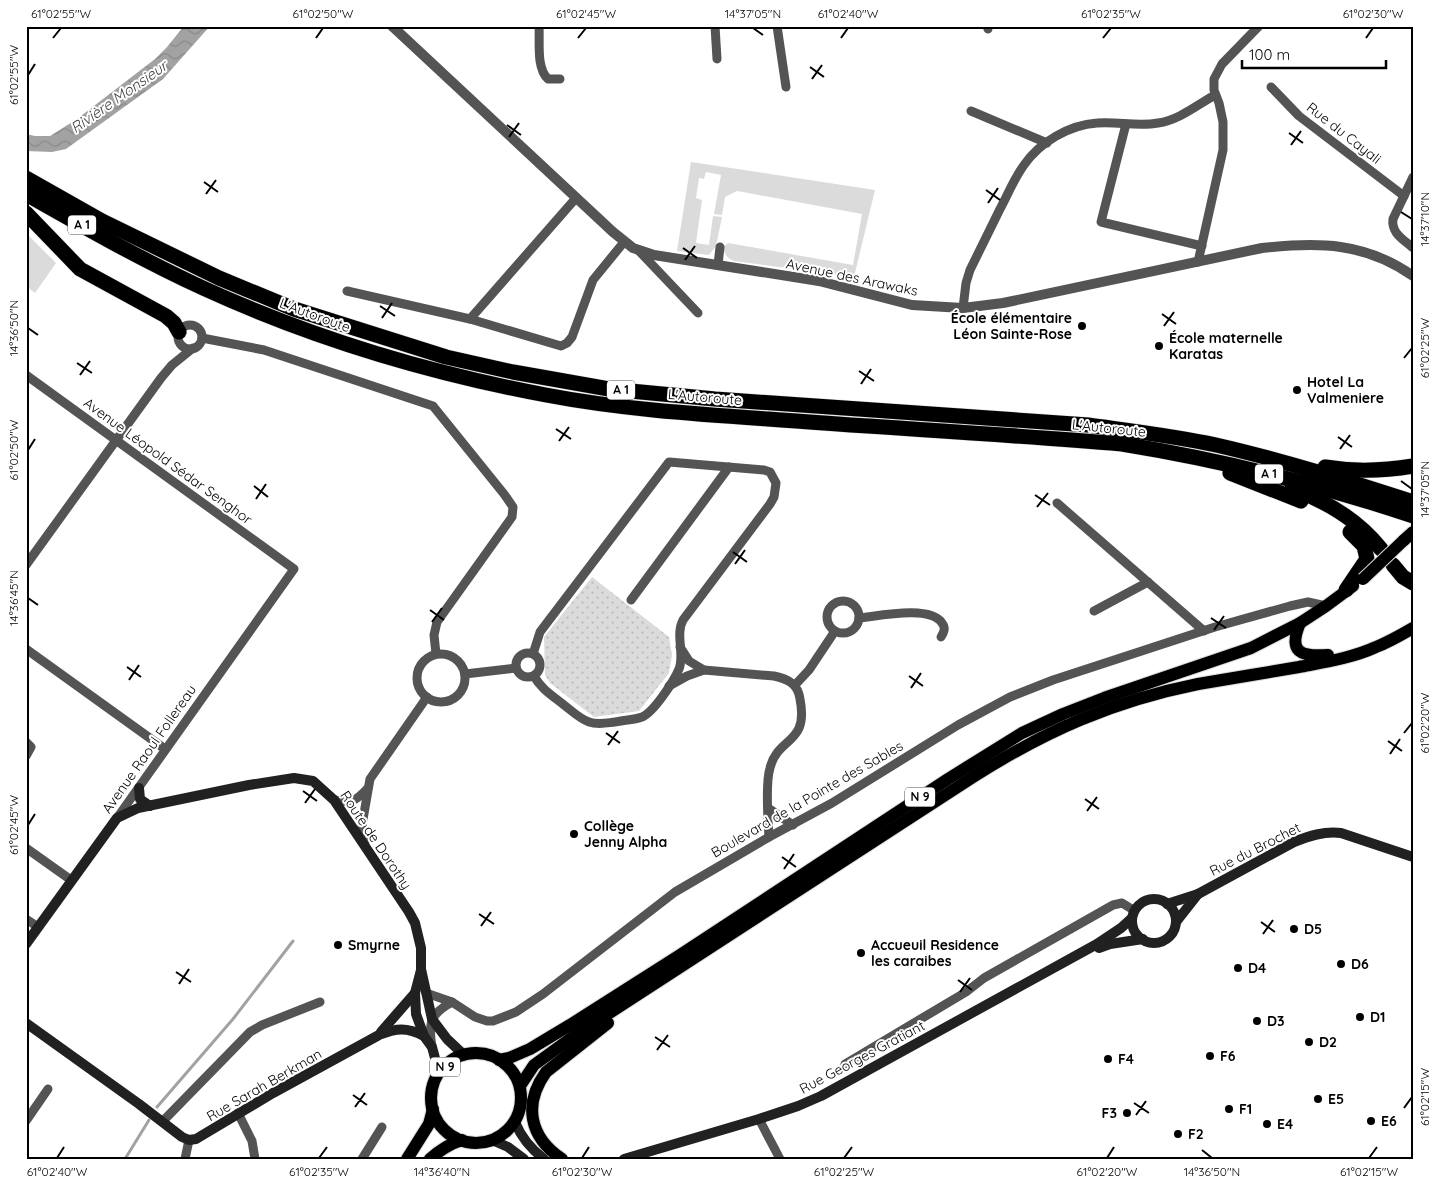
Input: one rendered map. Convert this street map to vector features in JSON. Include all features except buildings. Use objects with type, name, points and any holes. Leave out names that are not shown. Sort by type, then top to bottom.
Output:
[{"type":"highway","name":"L'Autoroute","points":[[26,178],[157,249],[220,278],[294,309],[446,357],[513,372],[609,389],[696,398],[1088,425],[1141,432],[1253,454],[1413,502]]},
{"type":"highway","name":"L'Autoroute","points":[[26,194],[137,257],[204,289],[266,315],[378,354],[497,385],[548,396],[606,405],[720,416],[1122,444],[1231,464],[1349,495],[1413,516]]},
{"type":"highway","points":[[26,203],[137,257]]},
{"type":"highway","points":[[26,213],[80,269],[166,316],[174,323],[180,338]]},
{"type":"highway","points":[[1122,444],[1290,488],[1323,502],[1353,522],[1381,549]]},
{"type":"highway","points":[[1253,454],[1355,471],[1413,466]]},
{"type":"highway","points":[[1230,473],[1302,501],[1326,514],[1357,537],[1364,546],[1367,556],[1366,562],[1361,576],[1346,590]]},
{"type":"highway","points":[[1393,565],[1403,577],[1413,583]]},
{"type":"main road","points":[[1361,576],[1413,532]]},
{"type":"main road","name":"N 9","points":[[407,1159],[429,1124],[433,1109],[433,1090],[439,1073],[450,1062],[464,1055],[476,1053],[488,1055],[499,1060],[530,1050],[680,955],[948,779],[1022,734],[1063,714],[1104,698],[1251,648],[1300,623],[1346,590]]},
{"type":"main road","points":[[1300,623],[1294,641],[1296,647],[1305,654],[1317,656],[1360,653]]},
{"type":"main road","name":"N 9","points":[[520,1086],[528,1072],[541,1060],[1006,756],[1068,724],[1157,694],[1198,684],[1328,662],[1376,648],[1413,628]]},
{"type":"main road","name":"Route de Dorothy","points":[[117,818],[138,808],[249,785],[294,778],[313,781],[334,800],[415,923],[422,948],[420,993]]},
{"type":"main road","points":[[138,788],[140,799],[150,806]]},
{"type":"main road","name":"Avenue Raoul Follereau","points":[[26,944],[117,818]]},
{"type":"main road","name":"Rue du Brochet","points":[[1167,904],[1198,894],[1307,836],[1331,832],[1341,833],[1413,857]]},
{"type":"main road","name":"Rue du Brochet","points":[[1176,922],[1198,894]]},
{"type":"main road","points":[[1150,900],[1161,901],[1172,909],[1176,922],[1174,930],[1166,939],[1154,943],[1143,940],[1099,946],[1134,914],[1139,905],[1150,900]]},
{"type":"main road","points":[[1134,914],[1134,930],[1143,940]]},
{"type":"main road","name":"Rue Georges Gratiant","points":[[624,1159],[801,1109],[823,1100],[1099,946]]},
{"type":"main road","points":[[562,1159],[549,1150],[542,1141],[532,1118],[534,1093],[539,1081],[553,1065],[682,967]]},
{"type":"main road","points":[[420,993],[432,1019],[447,1039],[464,1055]]},
{"type":"main road","points":[[379,1035],[420,993]]},
{"type":"main road","points":[[420,993],[416,1014],[424,1036],[432,1047],[439,1073]]},
{"type":"main road","points":[[26,1023],[163,1122],[182,1138],[189,1140]]},
{"type":"main road","points":[[379,1035],[398,1028],[412,1030],[424,1036]]},
{"type":"main road","name":"Rue Sarah Berkman","points":[[189,1140],[196,1140],[238,1113],[379,1035]]},
{"type":"main road","points":[[433,1109],[443,1128],[452,1135],[472,1143],[492,1140],[508,1130],[515,1122],[522,1098],[520,1086],[515,1076],[508,1066],[499,1060]]},
{"type":"main road","name":"Rue Georges Gratiant","points":[[639,1159],[760,1120]]},
{"type":"main road","points":[[515,1122],[519,1131],[532,1148],[544,1159]]},
{"type":"main road","points":[[430,1159],[441,1149],[462,1140]]},
{"type":"main road","points":[[492,1140],[508,1147],[524,1159]]},
{"type":"street","name":"Avenue des Arawaks","points":[[392,26],[624,242],[639,251],[654,255],[819,281],[912,306],[963,308],[1003,303],[1262,248],[1313,244],[1337,246],[1380,257],[1413,276]]},
{"type":"street","points":[[539,26],[541,64],[544,75],[548,79],[560,78]]},
{"type":"street","points":[[714,26],[717,59]]},
{"type":"street","points":[[778,26],[786,87]]},
{"type":"street","points":[[1198,262],[1224,150],[1220,103],[1215,95],[1213,84],[1217,72],[1259,26]]},
{"type":"street","name":"Rue du Cayali","points":[[1271,87],[1299,116],[1404,196]]},
{"type":"street","points":[[963,308],[966,283],[985,239],[1024,165],[1036,152],[1071,128],[1083,124],[1100,122],[1126,124],[1158,123],[1173,119],[1215,95]]},
{"type":"street","points":[[971,111],[1047,143]]},
{"type":"street","points":[[1126,124],[1101,222],[1202,246]]},
{"type":"street","points":[[1413,177],[1393,219],[1393,228],[1413,248]]},
{"type":"street","points":[[470,319],[576,198]]},
{"type":"street","points":[[347,291],[470,319],[561,346],[572,337],[593,280],[624,242]]},
{"type":"street","points":[[718,265],[720,247]]},
{"type":"street","points":[[639,251],[698,313]]},
{"type":"street","points":[[26,565],[115,440],[172,365],[199,345],[202,338],[200,331],[191,325],[184,326],[172,365]]},
{"type":"street","points":[[180,338],[185,347],[193,348]]},
{"type":"street","points":[[202,338],[264,350],[433,406],[504,494],[513,508],[513,514],[437,622],[434,635],[436,654]]},
{"type":"street","name":"Avenue Léopold Sédar Senghor","points":[[26,375],[294,569]]},
{"type":"street","points":[[533,654],[540,632],[669,462],[770,472],[776,483],[774,497],[751,531],[680,625],[679,668],[669,686],[652,709],[642,717],[597,724],[586,721],[545,691],[538,684],[534,676]]},
{"type":"street","points":[[632,600],[729,467]]},
{"type":"street","points":[[1056,503],[1204,631]]},
{"type":"street","name":"Avenue Raoul Follereau","points":[[117,818],[294,569]]},
{"type":"street","points":[[1094,611],[1148,582]]},
{"type":"street","points":[[843,600],[853,604],[859,613],[855,628],[846,633],[835,631],[828,623],[827,613],[829,608],[838,601],[843,600]]},
{"type":"street","name":"Boulevard de la Pointe des Sables","points":[[420,993],[452,1002],[475,1017],[487,1022],[493,1022],[516,1012],[543,994],[675,892],[792,825],[958,725],[1010,697],[1053,680],[1204,631],[1290,606],[1308,602],[1326,606]]},
{"type":"street","points":[[859,618],[903,614],[932,614],[938,617],[944,625],[945,632],[941,637]]},
{"type":"street","points":[[795,685],[809,670],[835,631]]},
{"type":"street","points":[[680,647],[689,661],[704,670]]},
{"type":"street","points":[[26,649],[165,749]]},
{"type":"street","points":[[524,653],[533,654],[537,656],[541,663],[540,671],[534,676],[523,676],[516,668],[516,663],[524,653]]},
{"type":"street","points":[[436,654],[452,656],[463,666],[465,674],[462,690],[450,700],[434,701],[427,697],[418,686],[418,671],[426,659],[436,654]]},
{"type":"street","points":[[465,674],[516,668]]},
{"type":"street","points":[[669,686],[704,670],[774,676],[785,679],[795,685],[799,691],[802,720],[794,736],[776,754],[769,770],[769,837]]},
{"type":"street","points":[[365,846],[362,825],[368,788],[375,771],[427,697]]},
{"type":"street","points":[[26,742],[31,747],[26,756]]},
{"type":"street","points":[[334,800],[353,802],[368,788]]},
{"type":"street","points":[[768,808],[792,825]]},
{"type":"street","points":[[26,848],[71,880]]},
{"type":"street","points":[[845,1064],[966,992],[984,978],[1113,905],[1122,903],[1134,914]]},
{"type":"street","points":[[26,919],[38,927]]},
{"type":"street","points":[[163,1122],[250,1032],[262,1025],[320,1002]]},
{"type":"street","points":[[432,1047],[430,1024],[432,1019],[439,1011],[452,1002]]},
{"type":"street","points":[[26,1121],[48,1089]]},
{"type":"street","points":[[238,1113],[252,1141],[256,1159]]},
{"type":"street","points":[[760,1120],[780,1159]]},
{"type":"street","points":[[362,1159],[382,1127]]},
{"type":"street","points":[[185,1159],[189,1140]]},
{"type":"shaded area","points":[[691,162],[875,190],[854,277],[730,259],[723,247],[728,243],[853,265],[862,214],[737,191],[725,197],[722,215],[714,214],[721,175],[706,172],[704,179],[699,178],[696,198],[702,200],[696,243],[709,245],[713,216],[722,217],[716,246],[709,255],[677,251]]},
{"type":"shaded area","points":[[26,233],[56,263],[35,293],[26,286]]},
{"type":"shaded area","points":[[592,577],[669,637],[672,655],[669,673],[639,711],[594,717],[550,683],[545,675],[544,637]]},
{"type":"water","name":"Rivière Monsieur","points":[[184,26],[210,26],[163,79],[66,149],[52,152],[26,151],[26,134],[50,136],[77,119],[155,59]]},
{"type":"waterway","points":[[157,1107],[233,1019],[293,941]]},
{"type":"waterway","points":[[125,1159],[149,1120]]},
{"type":"place","name":"École élémentaire Léon Sainte-Rose","points":[[1082,326]]},
{"type":"place","name":"École maternelle Karatas","points":[[1159,346]]},
{"type":"place","name":"Hotel La Valmeniere","points":[[1297,390]]},
{"type":"place","name":"Collège Jenny Alpha","points":[[574,834]]},
{"type":"place","name":"D5","points":[[1294,929]]},
{"type":"place","name":"Smyrne","points":[[338,945]]},
{"type":"place","name":"Accueuil Residence les caraibes","points":[[861,953]]},
{"type":"place","name":"D6","points":[[1341,964]]},
{"type":"place","name":"D4","points":[[1238,968]]},
{"type":"place","name":"D1","points":[[1360,1017]]},
{"type":"place","name":"D3","points":[[1257,1021]]},
{"type":"place","name":"D2","points":[[1309,1042]]},
{"type":"place","name":"F6","points":[[1210,1056]]},
{"type":"place","name":"F4","points":[[1108,1059]]},
{"type":"place","name":"E5","points":[[1318,1099]]},
{"type":"place","name":"F1","points":[[1229,1109]]},
{"type":"place","name":"F3","points":[[1127,1113]]},
{"type":"place","name":"E6","points":[[1371,1121]]},
{"type":"place","name":"E4","points":[[1267,1124]]},
{"type":"place","name":"F2","points":[[1178,1134]]}]
